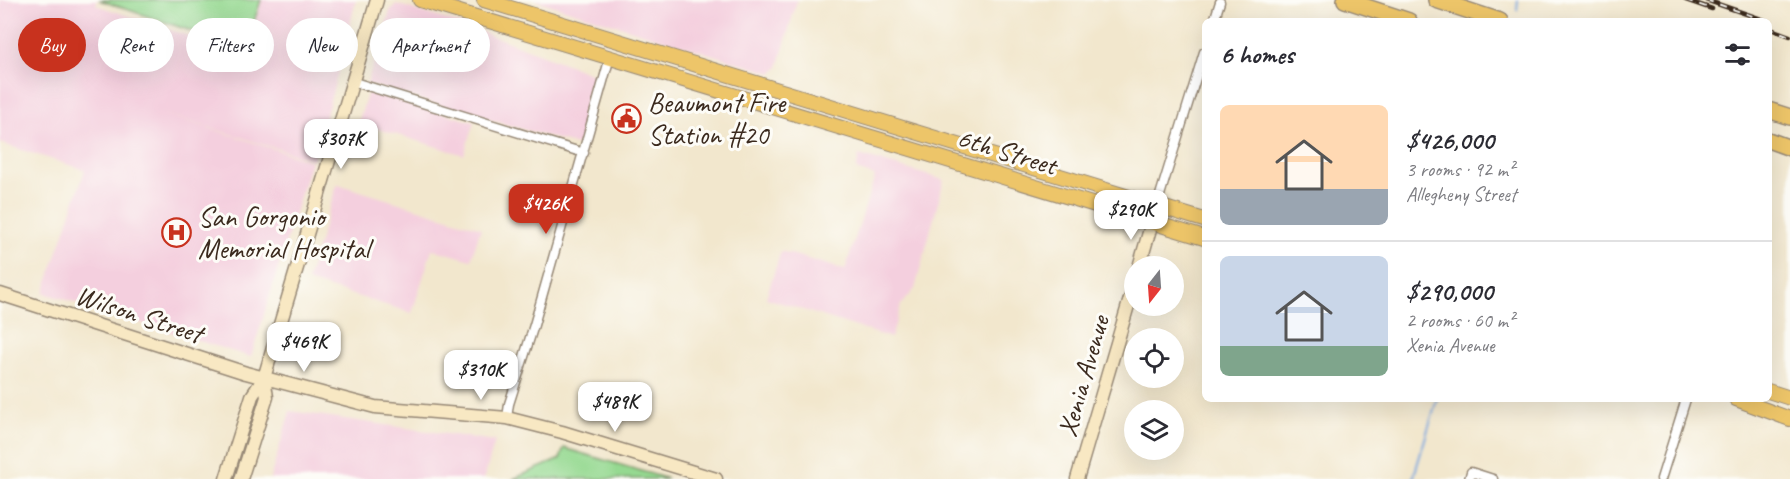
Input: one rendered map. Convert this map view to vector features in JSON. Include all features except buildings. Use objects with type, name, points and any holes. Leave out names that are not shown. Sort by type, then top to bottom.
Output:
[{"type":"highway","points":[[1345,0],[1400,18]]},
{"type":"highway","points":[[1436,0],[1491,18]]},
{"type":"highway","points":[[1772,110],[1790,116]]},
{"type":"highway","points":[[1772,141],[1790,148]]},
{"type":"main road","name":"6th Street","points":[[420,0],[1202,237]]},
{"type":"main road","name":"6th Street","points":[[484,0],[1202,219]]},
{"type":"main road","points":[[460,12],[473,8],[508,18],[512,9]]},
{"type":"main road","points":[[1772,392],[1790,398]]},
{"type":"main road","points":[[1744,402],[1790,419]]},
{"type":"street","points":[[226,479],[252,396],[264,378],[376,0]]},
{"type":"street","points":[[1215,18],[1220,2]]},
{"type":"street","points":[[507,418],[509,404],[534,326],[610,57]]},
{"type":"street","points":[[1142,256],[1202,59]]},
{"type":"street","points":[[351,81],[584,153]]},
{"type":"street","name":"Wilson Street","points":[[0,294],[264,378],[375,407],[507,418],[562,432],[716,479]]},
{"type":"street","name":"Xenia Avenue","points":[[1077,479],[1125,316]]},
{"type":"street","points":[[242,479],[267,397],[264,378]]},
{"type":"street","points":[[1661,479],[1685,402]]},
{"type":"street","points":[[1470,476],[1492,479]]},
{"type":"shaded area","name":"San Gorgonio Memorial Hospital","points":[[0,0],[97,0],[96,5],[135,18],[98,18],[98,72],[174,72],[174,31],[186,35],[186,72],[274,72],[274,18],[256,18],[262,0],[356,0],[352,18],[286,18],[286,72],[338,72],[313,160],[147,108],[311,161],[251,357],[44,293],[85,170],[0,143]]},
{"type":"shaded area","points":[[535,0],[797,0],[778,68],[772,73]]},
{"type":"shaded area","points":[[396,4],[441,18],[388,18]]},
{"type":"shaded area","points":[[490,35],[601,77],[580,146],[367,84],[371,72],[490,72]]},
{"type":"shaded area","points":[[368,92],[474,122],[464,155],[358,123]]},
{"type":"shaded area","points":[[859,155],[944,180],[915,289],[901,305],[891,338],[766,298],[781,251],[845,270],[875,176],[856,170]]},
{"type":"shaded area","points":[[337,184],[481,228],[471,260],[432,249],[412,313],[307,281]]},
{"type":"shaded area","points":[[290,411],[495,441],[484,479],[270,479]]},
{"type":"green space","points":[[99,0],[261,0],[255,18],[186,18],[186,29],[174,25],[174,18],[153,18]]},
{"type":"green space","points":[[564,448],[668,479],[513,479],[560,459]]},
{"type":"waterway","points":[[1517,10],[1518,0]]},
{"type":"waterway","points":[[1413,479],[1436,402]]},
{"type":"railway","points":[[1686,0],[1712,9]]},
{"type":"railway","points":[[1706,0],[1758,18]]},
{"type":"railway","points":[[1772,29],[1790,36]]},
{"type":"place","name":"Beaumont Fire Station #20","points":[[627,118]]},
{"type":"place","name":"San Gorgonio Memorial Hospital","points":[[177,232]]}]
